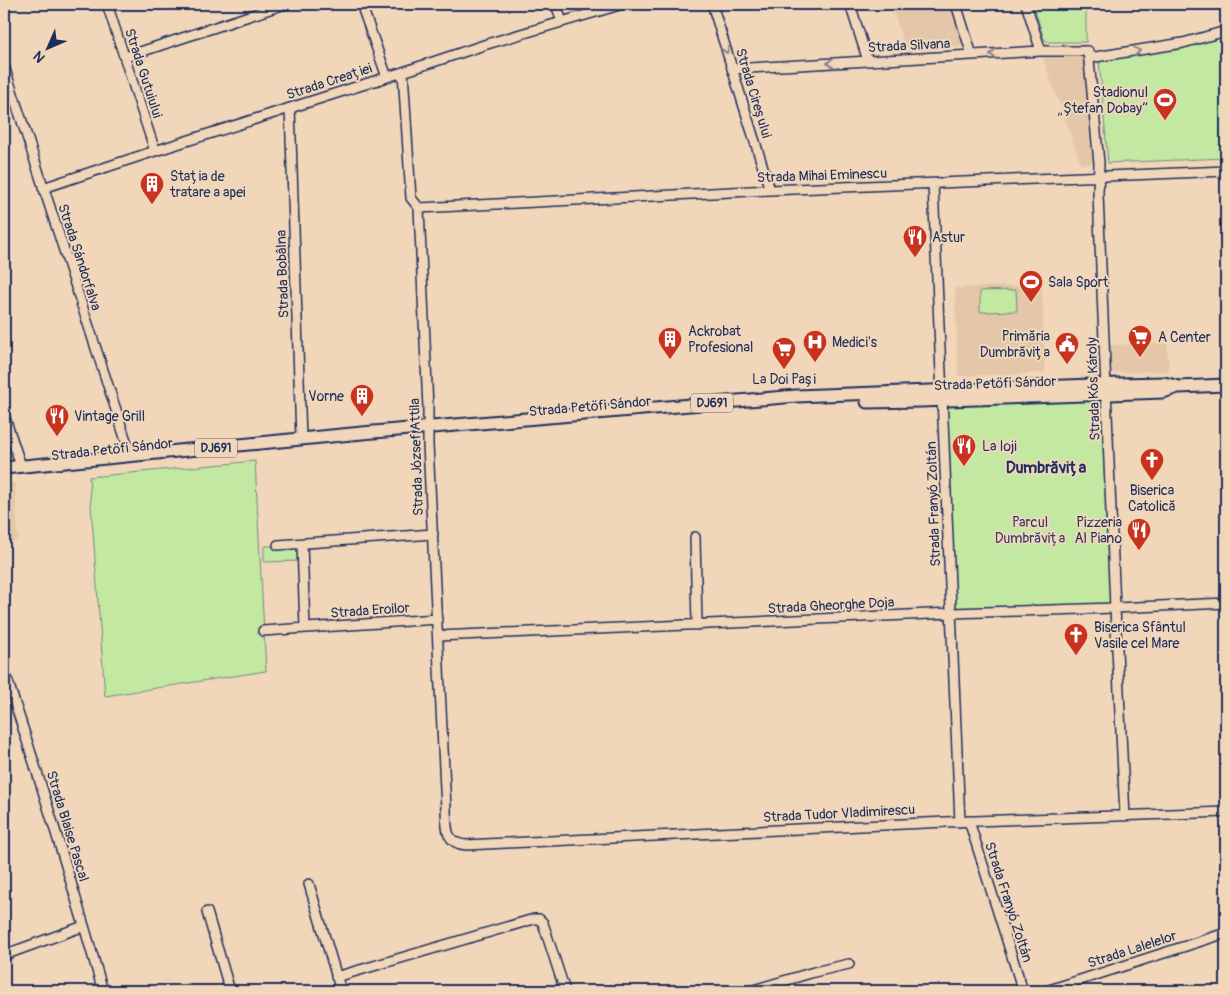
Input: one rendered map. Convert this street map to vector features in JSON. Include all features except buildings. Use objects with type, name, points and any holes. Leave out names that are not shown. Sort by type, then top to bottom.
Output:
[{"type":"main road","name":"Strada Petőfi Sándor","points":[[4,475],[428,431],[796,396],[942,396],[1107,389],[1163,392],[1179,387],[1226,385]]},
{"type":"main road","name":"Strada Petőfi Sándor","points":[[4,468],[301,439],[428,431]]},
{"type":"street","name":"Strada Gutuiului","points":[[107,4],[155,151]]},
{"type":"street","points":[[125,57],[285,4]]},
{"type":"street","points":[[361,4],[388,77]]},
{"type":"street","points":[[556,4],[562,22]]},
{"type":"street","name":"Strada Creației","points":[[43,188],[488,44],[623,4]]},
{"type":"street","name":"Strada Cireșului","points":[[712,4],[770,190]]},
{"type":"street","points":[[850,4],[868,61]]},
{"type":"street","points":[[956,4],[972,55]]},
{"type":"street","points":[[1026,4],[1041,51]]},
{"type":"street","name":"Strada Silvana","points":[[732,69],[1041,51],[1088,54],[1182,43],[1226,31]]},
{"type":"street","name":"Strada Kós Károly","points":[[1088,54],[1099,163],[1098,194],[1125,816]]},
{"type":"street","name":"Strada Sándorfalva","points":[[4,66],[130,456]]},
{"type":"street","name":"Strada József Attila","points":[[402,72],[411,198],[419,208],[447,831],[449,837],[454,842]]},
{"type":"street","name":"Strada Bobâlna","points":[[290,108],[301,439]]},
{"type":"street","name":"Strada Mihai Eminescu","points":[[419,208],[770,190],[1226,172]]},
{"type":"street","name":"Strada Franyó Zoltán","points":[[933,184],[952,613],[964,821],[1023,991]]},
{"type":"street","points":[[4,415],[21,466]]},
{"type":"street","points":[[278,545],[433,534]]},
{"type":"street","points":[[695,537],[697,624]]},
{"type":"street","points":[[302,544],[305,628]]},
{"type":"street","name":"Strada Gheorghe Doja","points":[[438,636],[1226,603]]},
{"type":"street","name":"Strada Eroilor","points":[[263,631],[437,619]]},
{"type":"street","name":"Strada Blaise Pascal","points":[[4,670],[84,926],[102,991]]},
{"type":"street","name":"Strada Tudor Vladimirescu","points":[[454,842],[466,845],[964,821],[1226,812]]},
{"type":"street","points":[[309,884],[341,991]]},
{"type":"street","points":[[207,912],[230,991]]},
{"type":"street","points":[[336,977],[539,919],[543,923],[565,991]]},
{"type":"street","points":[[4,955],[84,926]]},
{"type":"street","name":"Strada Lalelelor","points":[[1046,991],[1226,933]]},
{"type":"street","points":[[750,991],[768,989],[814,972],[849,964]]},
{"type":"shaded area","points":[[891,4],[951,4],[964,46],[905,48]]},
{"type":"shaded area","points":[[1084,55],[1093,163],[1081,164],[1042,56]]},
{"type":"shaded area","points":[[1042,285],[1045,373],[958,376],[955,288]]},
{"type":"shaded area","points":[[1167,343],[1169,371],[1110,373],[1109,345]]},
{"type":"shaded area","points":[[15,483],[18,541],[4,542],[4,484]]},
{"type":"green space","points":[[1033,4],[1086,4],[1086,42],[1048,42],[1044,39]]},
{"type":"green space","name":"Stadionul „Ștefan Dobay”","points":[[1226,36],[1226,158],[1108,163],[1099,60],[1184,47]]},
{"type":"green space","points":[[1016,290],[1017,311],[980,312],[980,291]]},
{"type":"green space","name":"Parcul Dumbrăvița","points":[[1094,397],[1100,401],[1103,408],[1115,608],[952,613],[947,410],[949,405]]},
{"type":"green space","points":[[255,461],[266,671],[105,696],[89,477]]},
{"type":"green space","points":[[264,546],[298,546],[299,561],[264,562]]},
{"type":"place","name":"Stadionul „Ștefan Dobay”","points":[[1165,121]]},
{"type":"place","name":"Stația de tratare a apei","points":[[152,205]]},
{"type":"place","name":"Astur","points":[[915,258]]},
{"type":"place","name":"Sala Sport","points":[[1031,303]]},
{"type":"place","name":"A Center","points":[[1140,358]]},
{"type":"place","name":"Ackrobat Profesional","points":[[670,360]]},
{"type":"place","name":"Medici's","points":[[815,363]]},
{"type":"place","name":"Primăria Dumbrăvița","points":[[1067,365]]},
{"type":"place","name":"La Doi Pași","points":[[784,370]]},
{"type":"place","name":"Vorne","points":[[362,417]]},
{"type":"place","name":"Vintage Grill","points":[[57,437]]},
{"type":"place","name":"La Ioji","points":[[964,467]]},
{"type":"place","name":"Biserica Catolică","points":[[1152,481]]},
{"type":"place","name":"Pizzeria Al Piano","points":[[1139,551]]},
{"type":"place","name":"Biserica Sfântul Vasile cel Mare","points":[[1076,656]]},
{"type":"district","name":"Dumbrăvița","points":[[1046,467]]}]
